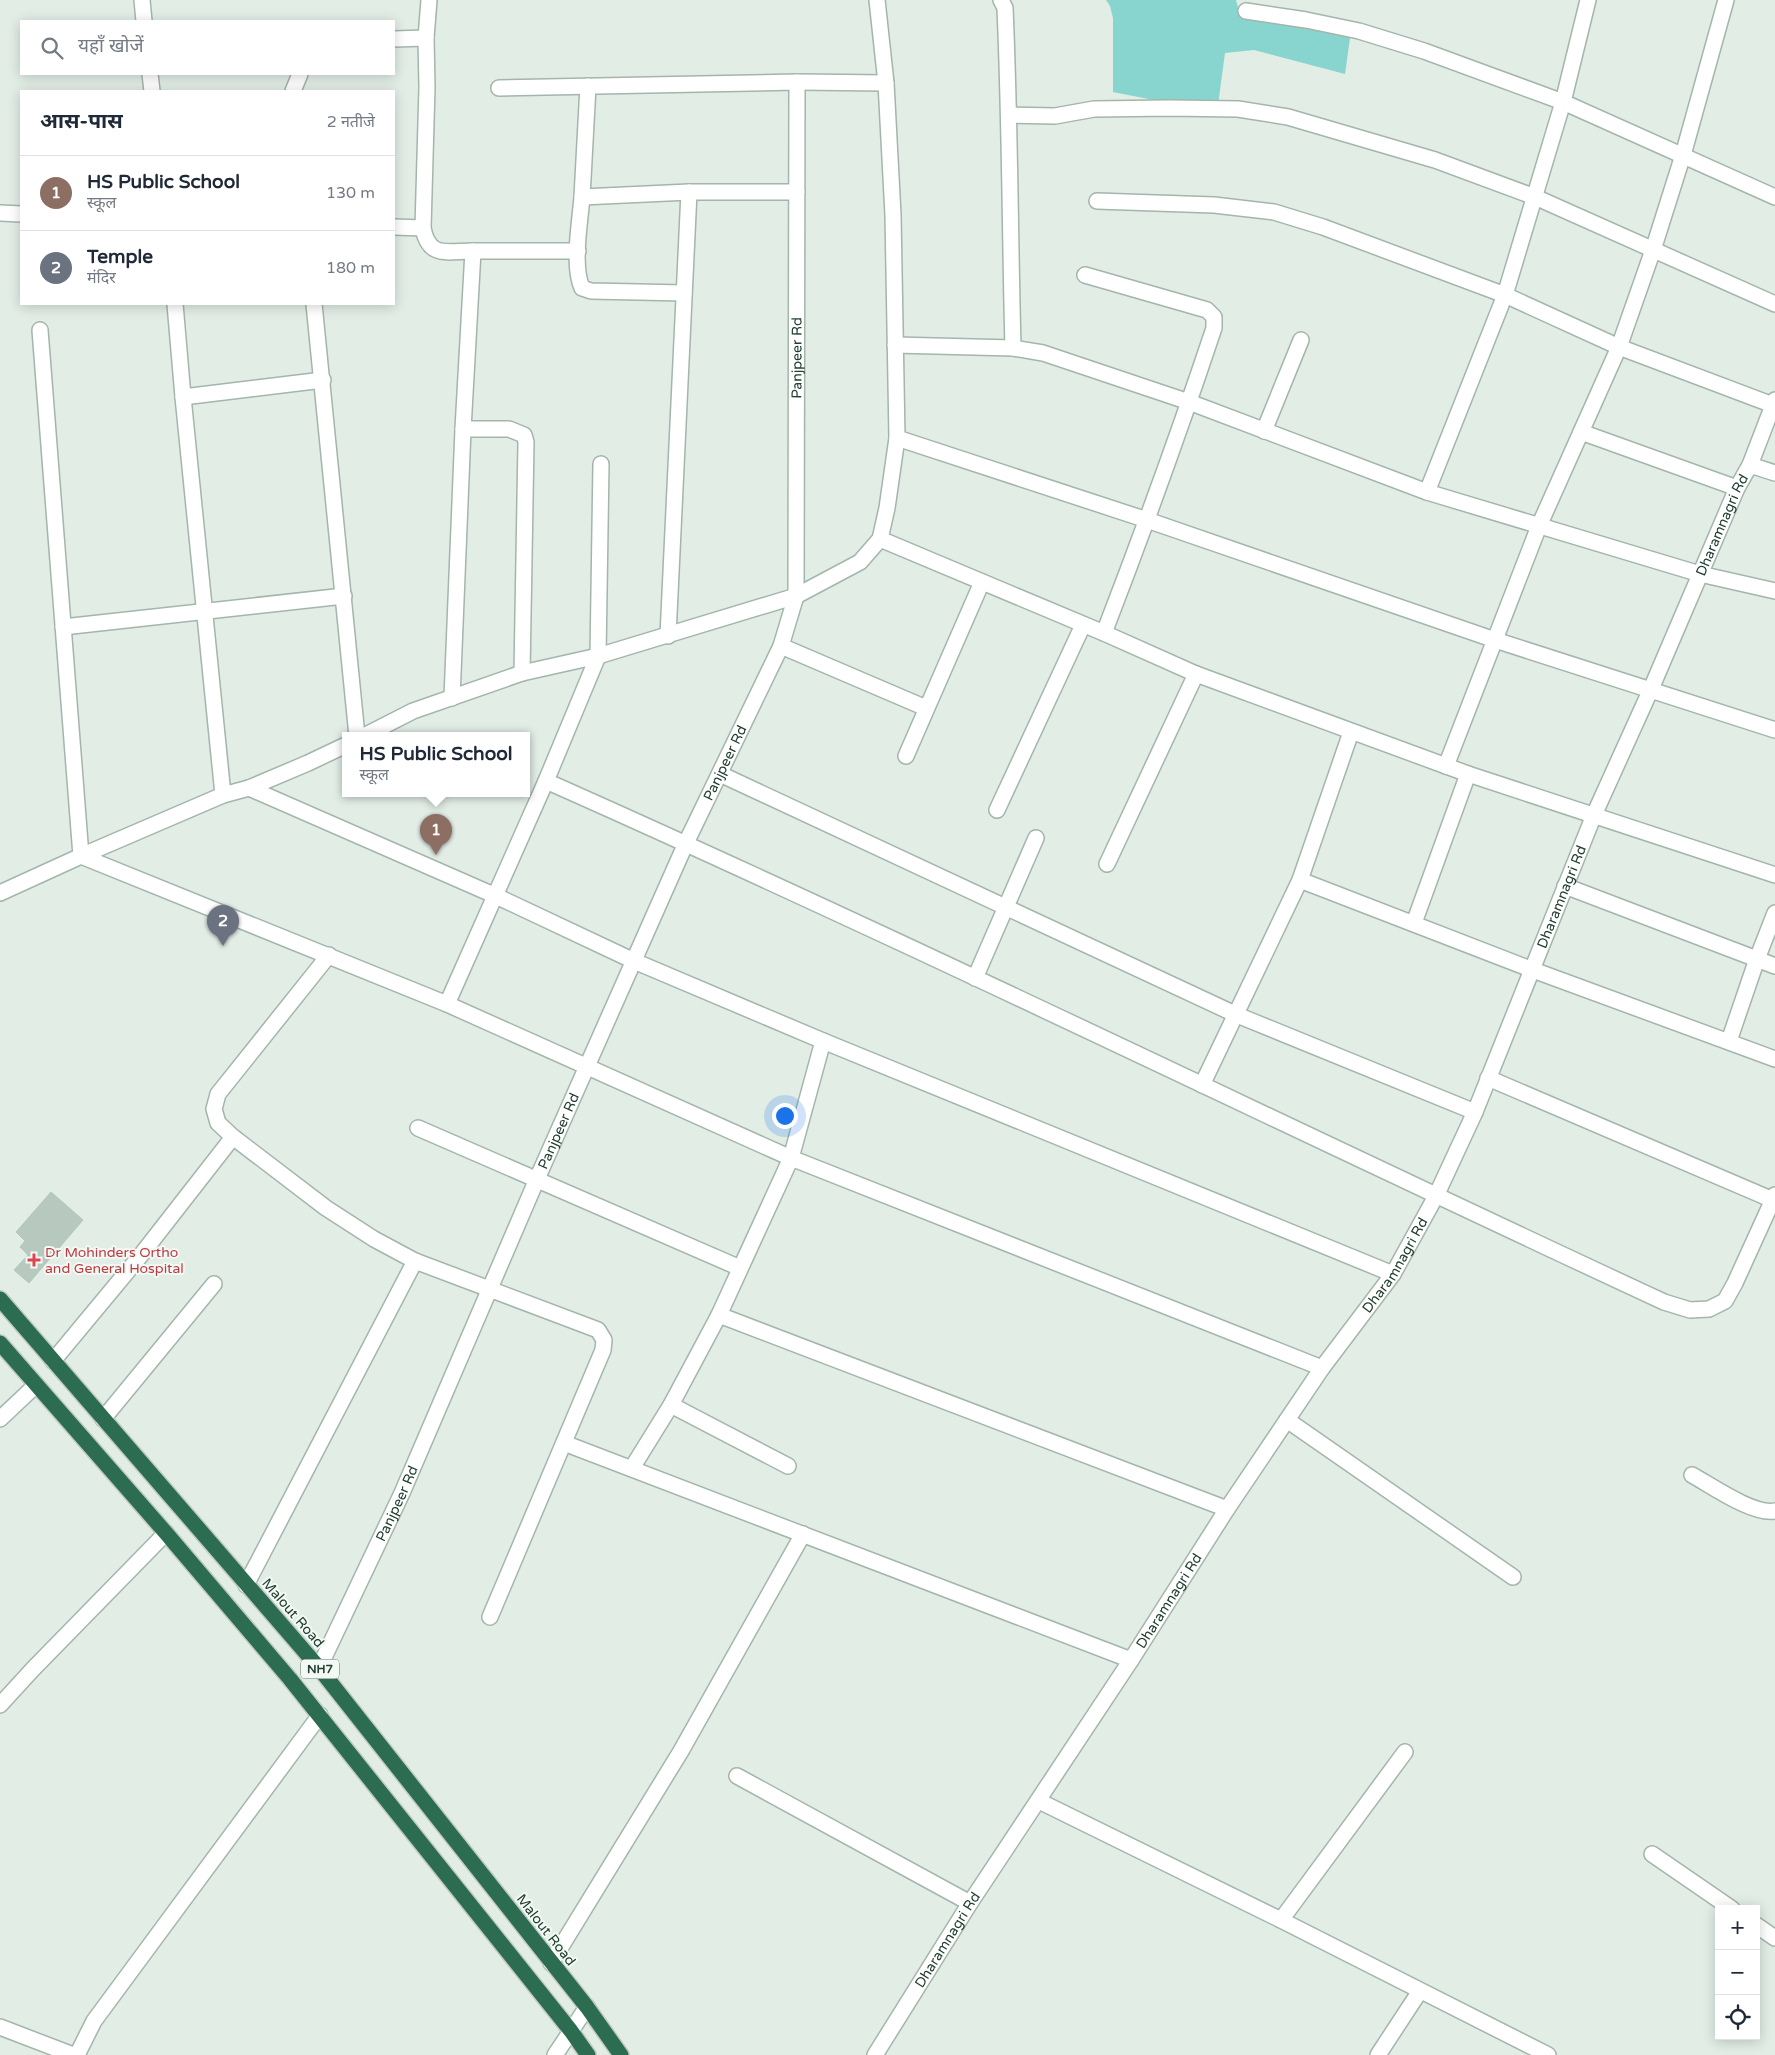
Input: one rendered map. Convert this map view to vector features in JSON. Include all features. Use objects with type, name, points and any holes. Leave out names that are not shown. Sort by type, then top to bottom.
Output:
[{"type":"highway","name":"Malout Road","points":[[0,1299],[319,1668],[552,1963],[621,2055]]},
{"type":"highway","name":"NH7","points":[[0,1343],[166,1533],[320,1715],[571,2031],[588,2055]]},
{"type":"street","points":[[142,0],[144,20]]},
{"type":"street","points":[[429,0],[426,38],[428,87],[423,228],[425,241],[431,248],[440,251],[578,251]]},
{"type":"street","points":[[372,732],[413,710],[522,673],[598,656],[796,596],[860,562],[880,539],[887,508],[897,438],[893,215],[886,83],[877,0]]},
{"type":"street","points":[[1001,0],[1005,8],[1010,115],[1008,174],[1013,348]]},
{"type":"street","points":[[1427,492],[1505,295],[1563,102],[1588,0]]},
{"type":"street","points":[[1446,766],[1539,526],[1619,347],[1653,250],[1683,155],[1726,0]]},
{"type":"street","points":[[1246,11],[1306,20],[1359,31],[1424,52],[1563,102],[1775,196]]},
{"type":"street","points":[[395,39],[426,38]]},
{"type":"street","points":[[150,75],[152,90]]},
{"type":"street","points":[[293,90],[300,75]]},
{"type":"street","points":[[499,88],[797,82],[886,83]]},
{"type":"street","name":"Panjpeer Rd","points":[[319,1668],[402,1493],[537,1179],[686,844],[781,646],[796,596],[797,82]]},
{"type":"street","points":[[588,86],[578,280],[582,288],[591,291],[684,293]]},
{"type":"street","points":[[1010,115],[1055,116],[1094,109],[1238,109],[1288,117],[1436,160],[1535,197],[1775,304]]},
{"type":"street","points":[[582,197],[689,192],[797,192]]},
{"type":"street","points":[[668,636],[689,192]]},
{"type":"street","points":[[1097,201],[1214,205],[1274,212],[1323,227],[1505,295],[1619,347],[1774,402]]},
{"type":"street","points":[[0,213],[20,214]]},
{"type":"street","points":[[395,227],[423,228]]},
{"type":"street","points":[[452,698],[463,428],[473,251]]},
{"type":"street","points":[[1085,275],[1207,310],[1214,317],[1214,328],[1189,402],[1104,633]]},
{"type":"street","points":[[175,305],[182,397],[223,795]]},
{"type":"street","points":[[314,305],[357,732]]},
{"type":"street","points":[[40,330],[81,856]]},
{"type":"street","points":[[1264,430],[1302,340]]},
{"type":"street","points":[[894,345],[1013,348],[1043,354],[1189,402],[1427,492],[1700,574],[1775,591]]},
{"type":"street","points":[[182,397],[323,380]]},
{"type":"street","name":"Dharamnagri Rd","points":[[875,2055],[970,1903],[1131,1660],[1227,1509],[1322,1368],[1393,1274],[1436,1196],[1475,1112],[1594,815],[1737,488],[1750,465],[1774,402]]},
{"type":"street","points":[[463,428],[509,429],[524,435],[526,442],[522,673]]},
{"type":"street","points":[[1581,432],[1737,488]]},
{"type":"street","points":[[897,438],[1147,520],[1495,640],[1651,688],[1775,730]]},
{"type":"street","points":[[447,1004],[546,781],[598,656],[601,464]]},
{"type":"street","points":[[1750,465],[1775,473]]},
{"type":"street","points":[[880,539],[1104,633],[1196,674],[1468,774],[1775,875]]},
{"type":"street","points":[[906,756],[982,582]]},
{"type":"street","points":[[63,627],[344,596]]},
{"type":"street","points":[[997,810],[1083,625]]},
{"type":"street","points":[[781,646],[926,708]]},
{"type":"street","points":[[1107,864],[1196,674]]},
{"type":"street","points":[[1202,1085],[1300,880],[1351,732]]},
{"type":"street","points":[[0,893],[223,795],[249,788],[342,747]]},
{"type":"street","points":[[720,774],[1237,1015],[1475,1112]]},
{"type":"street","points":[[1414,923],[1468,774]]},
{"type":"street","points":[[546,781],[975,978],[1664,1302],[1690,1310],[1710,1309],[1725,1301],[1774,1197],[1488,1078]]},
{"type":"street","points":[[249,788],[496,896],[634,961],[823,1041],[1393,1274]]},
{"type":"street","points":[[975,978],[1036,838]]},
{"type":"street","points":[[81,856],[447,1004],[791,1158],[1322,1368]]},
{"type":"street","points":[[1300,880],[1533,970],[1775,1059]]},
{"type":"street","points":[[1565,886],[1775,966]]},
{"type":"street","points":[[1729,1042],[1757,958],[1775,913]]},
{"type":"street","points":[[329,955],[218,1094],[214,1109],[218,1123],[233,1137],[326,1208],[374,1239],[415,1261],[598,1330],[604,1340],[603,1350],[490,1617]]},
{"type":"street","points":[[632,1468],[671,1405],[719,1315],[791,1158],[823,1041]]},
{"type":"street","points":[[418,1128],[740,1268]]},
{"type":"street","points":[[53,1361],[141,1255],[233,1137]]},
{"type":"street","points":[[246,1585],[415,1261]]},
{"type":"street","points":[[103,1419],[214,1284]]},
{"type":"street","points":[[719,1315],[1227,1509]]},
{"type":"street","points":[[0,1419],[36,1385]]},
{"type":"street","points":[[671,1405],[788,1466]]},
{"type":"street","points":[[1287,1420],[1513,1577]]},
{"type":"street","points":[[564,1443],[1131,1660]]},
{"type":"street","points":[[1692,1475],[1752,1507],[1769,1512],[1775,1511]]},
{"type":"street","points":[[0,1705],[32,1669],[166,1533]]},
{"type":"street","points":[[552,1963],[682,1751],[803,1534]]},
{"type":"street","points":[[77,2055],[94,2021],[320,1715]]},
{"type":"street","points":[[1281,1920],[1405,1752]]},
{"type":"street","points":[[737,1776],[970,1903]]},
{"type":"street","points":[[1039,1801],[1281,1920],[1420,1992],[1548,2055]]},
{"type":"street","points":[[1652,1854],[1726,1905]]},
{"type":"street","points":[[1760,1928],[1775,1938]]},
{"type":"street","points":[[1378,2055],[1420,1992]]},
{"type":"street","points":[[554,2055],[587,2008]]},
{"type":"street","points":[[0,2027],[73,2055]]},
{"type":"water","points":[[1106,0],[1236,0],[1241,18],[1330,30],[1350,38],[1345,74],[1254,50],[1225,53],[1218,105],[1174,104],[1113,92],[1113,18],[1110,6]]},
{"type":"building","points":[[51,1192],[83,1220],[29,1283],[14,1270],[28,1255],[20,1247],[25,1241],[16,1232]]},
{"type":"place","name":"HS Public School","points":[[436,855]]},
{"type":"place","name":"Temple","points":[[223,946]]},
{"type":"place","name":"Dr Mohinders Ortho and General Hospital","points":[[34,1260]]}]
